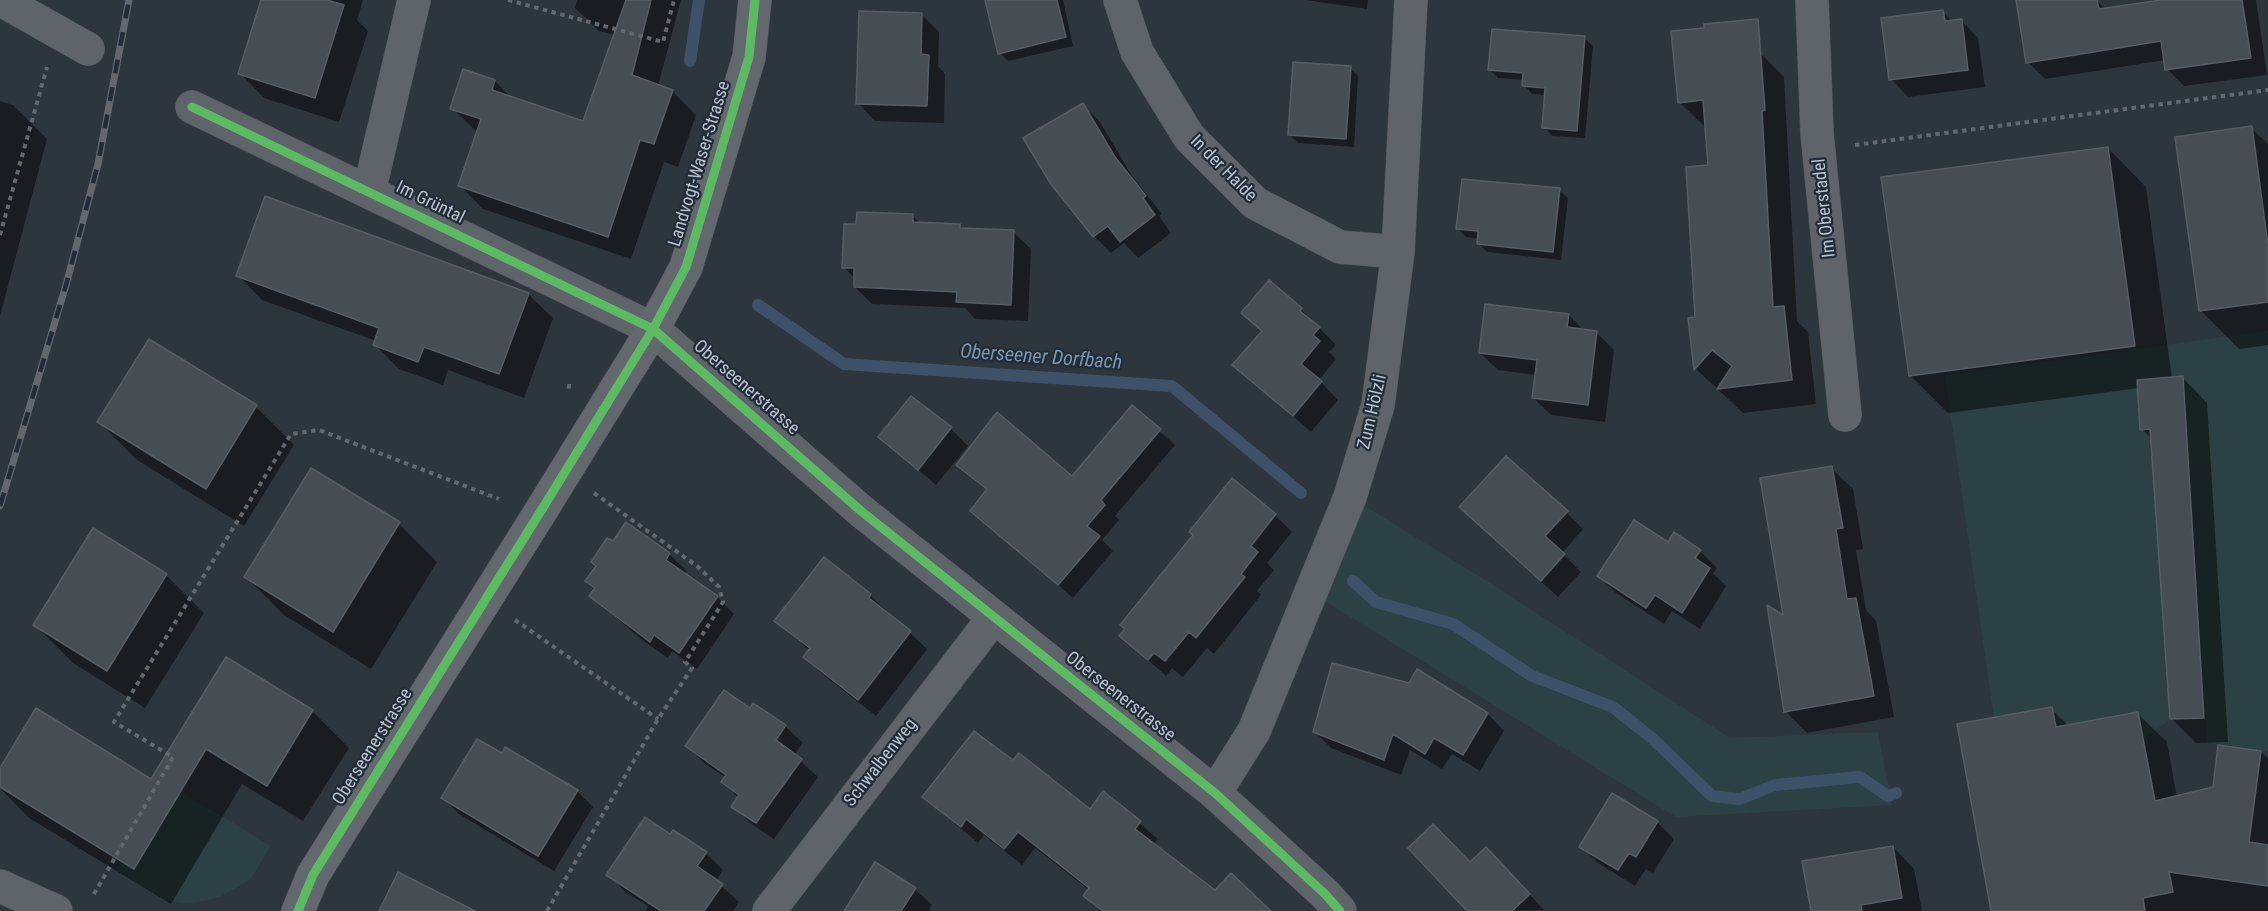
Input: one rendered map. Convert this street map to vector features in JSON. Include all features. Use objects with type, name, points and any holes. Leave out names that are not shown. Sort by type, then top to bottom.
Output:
[{"type":"street","points":[[1,0],[88,49]]},
{"type":"street","name":"Im Grüntal","points":[[369,192],[414,0]]},
{"type":"street","name":"Landvogt-Waser-Strasse","points":[[652,329],[686,267],[749,57],[755,0]]},
{"type":"street","name":"In der Halde","points":[[1120,0],[1137,52],[1189,137],[1255,203],[1340,248],[1398,252]]},
{"type":"street","name":"Zum Hölzli","points":[[1215,793],[1254,731],[1350,497],[1378,405],[1398,252],[1411,0]]},
{"type":"street","name":"Im Oberstadel","points":[[1812,0],[1817,134],[1845,415]]},
{"type":"street","name":"Im Grüntal","points":[[192,107],[652,329]]},
{"type":"street","name":"Oberseenerstrasse","points":[[298,911],[313,875],[652,329],[861,511],[1215,793],[1325,894],[1340,911]]},
{"type":"street","name":"Schwalbenweg","points":[[769,911],[994,617]]},
{"type":"street","points":[[0,886],[56,911]]},
{"type":"path","points":[[508,0],[663,42],[674,0]]},
{"type":"path","points":[[0,235],[57,32]]},
{"type":"path","points":[[1867,143],[2268,90]]},
{"type":"path","points":[[94,894],[173,757],[114,722],[291,434],[320,430],[500,499]]},
{"type":"path","points":[[547,911],[658,719],[692,668],[685,662],[723,602],[719,587],[697,566],[591,492]]},
{"type":"path","points":[[507,615],[658,719]]},
{"type":"green space","points":[[2268,331],[2268,752],[2207,742],[2183,376],[2137,380],[2140,429],[2150,429],[2170,719],[2143,740],[2134,742],[2129,714],[2056,727],[1994,718],[1945,375]]},
{"type":"green space","points":[[1350,497],[1490,583],[1730,738],[1878,732],[1892,805],[1676,817],[1310,592]]},
{"type":"green space","points":[[168,784],[271,846],[250,880],[220,897],[189,904],[165,900],[116,869]]},
{"type":"building","points":[[261,0],[327,0],[344,5],[315,98],[238,74]]},
{"type":"building","points":[[626,0],[651,0],[632,75],[673,90],[654,144],[640,140],[608,237],[458,186],[481,119],[450,109],[463,69],[495,80],[492,90],[583,121]]},
{"type":"building","points":[[985,0],[1057,0],[1066,37],[998,54]]},
{"type":"building","points":[[2016,0],[2097,0],[2099,9],[2161,0],[2242,0],[2251,58],[2165,70],[2161,41],[2026,63]]},
{"type":"building","points":[[1943,10],[1945,21],[1962,19],[1968,70],[1889,80],[1881,18]]},
{"type":"building","points":[[859,11],[922,13],[921,54],[929,55],[927,106],[856,104]]},
{"type":"building","points":[[1758,19],[1765,110],[1762,111],[1773,307],[1784,306],[1792,380],[1717,389],[1732,366],[1712,350],[1694,370],[1688,318],[1695,317],[1686,167],[1708,165],[1703,100],[1678,103],[1671,31],[1704,28],[1704,24]]},
{"type":"building","points":[[1492,29],[1585,36],[1577,131],[1542,128],[1545,88],[1522,86],[1523,73],[1488,70]]},
{"type":"building","points":[[1293,62],[1351,66],[1346,139],[1288,135]]},
{"type":"building","points":[[1083,103],[1115,157],[1146,196],[1143,198],[1155,215],[1120,242],[1108,226],[1093,237],[1051,184],[1023,138]]},
{"type":"building","points":[[2252,126],[2268,245],[2268,302],[2199,311],[2175,137]]},
{"type":"building","points":[[2108,147],[2135,346],[1909,376],[1881,177]]},
{"type":"building","points":[[1462,179],[1560,188],[1553,252],[1477,244],[1478,231],[1456,229]]},
{"type":"building","points":[[265,196],[529,293],[499,374],[424,347],[418,362],[373,345],[379,328],[236,276]]},
{"type":"building","points":[[857,212],[913,214],[913,222],[960,224],[960,228],[1014,230],[1011,305],[956,302],[957,292],[854,287],[854,268],[842,268],[844,224],[856,224]]},
{"type":"building","points":[[1269,280],[1320,327],[1313,335],[1320,341],[1301,364],[1322,381],[1293,416],[1232,365],[1262,331],[1241,313]]},
{"type":"building","points":[[1485,304],[1569,314],[1567,327],[1597,331],[1588,405],[1532,398],[1537,360],[1479,353]]},
{"type":"building","points":[[149,339],[257,405],[206,489],[97,422]]},
{"type":"building","points":[[2183,376],[2204,718],[2170,719],[2150,429],[2140,430],[2137,380]]},
{"type":"building","points":[[911,396],[952,427],[918,470],[878,437]]},
{"type":"building","points":[[1132,405],[1161,429],[1101,500],[1105,505],[1087,526],[1100,536],[1058,585],[970,511],[987,489],[956,465],[997,412],[1072,476]]},
{"type":"building","points":[[1506,456],[1568,511],[1545,536],[1565,554],[1541,581],[1459,507]]},
{"type":"building","points":[[1832,466],[1843,528],[1836,529],[1847,599],[1856,598],[1874,696],[1784,712],[1767,605],[1783,615],[1760,478]]},
{"type":"building","points":[[311,468],[400,522],[333,632],[244,577]]},
{"type":"building","points":[[1232,478],[1276,514],[1251,546],[1258,552],[1241,574],[1245,577],[1196,638],[1189,632],[1165,661],[1154,653],[1148,660],[1119,636],[1125,629],[1120,625],[1193,535],[1189,532]]},
{"type":"building","points":[[1634,520],[1668,542],[1674,532],[1701,550],[1695,558],[1710,568],[1682,613],[1655,595],[1646,608],[1597,576]]},
{"type":"building","points":[[626,522],[670,553],[666,560],[718,596],[679,653],[654,635],[650,642],[589,596],[595,588],[585,581],[596,566],[591,562],[607,538],[613,541]]},
{"type":"building","points":[[93,528],[167,574],[107,671],[33,625]]},
{"type":"building","points":[[824,557],[871,594],[869,598],[911,631],[858,700],[803,657],[810,648],[774,621]]},
{"type":"building","points":[[226,657],[313,710],[267,786],[206,749],[134,869],[0,787],[0,768],[36,708],[151,779]]},
{"type":"building","points":[[1332,663],[1409,683],[1417,669],[1488,713],[1463,755],[1434,738],[1425,754],[1393,734],[1384,760],[1313,732]]},
{"type":"building","points":[[724,690],[750,708],[753,703],[786,725],[776,740],[802,759],[756,823],[731,807],[739,795],[721,782],[726,775],[685,746]]},
{"type":"building","points":[[2052,707],[2056,727],[2138,712],[2155,801],[2213,787],[2218,745],[2261,751],[2249,842],[2268,845],[2268,886],[2169,872],[2173,892],[2143,898],[2145,911],[1991,911],[1957,724]]},
{"type":"building","points":[[974,731],[1013,760],[1019,753],[1090,809],[1103,791],[1141,821],[1135,829],[1215,890],[1231,873],[1271,911],[1103,911],[1083,896],[1089,888],[1018,832],[1004,849],[966,819],[961,827],[922,797]]},
{"type":"building","points":[[477,739],[502,753],[505,747],[578,790],[538,856],[441,798]]},
{"type":"building","points":[[1612,793],[1658,821],[1636,857],[1629,853],[1618,870],[1579,847]]},
{"type":"building","points":[[645,817],[670,834],[673,830],[707,852],[697,866],[723,884],[704,911],[661,911],[606,875]]},
{"type":"building","points":[[1433,824],[1470,862],[1486,847],[1530,894],[1512,911],[1467,911],[1408,848]]},
{"type":"building","points":[[1893,846],[1902,898],[1861,905],[1862,911],[1811,911],[1802,861]]},
{"type":"building","points":[[875,862],[916,888],[901,911],[844,911]]},
{"type":"building","points":[[398,872],[475,911],[379,911]]},
{"type":"waterway","name":"Oberseener Dorfbach","points":[[690,61],[699,0]]},
{"type":"waterway","name":"Oberseener Dorfbach","points":[[758,305],[844,364],[1172,386],[1301,493]]},
{"type":"waterway","name":"Oberseener Dorfbach","points":[[1353,581],[1376,602],[1453,624],[1532,676],[1613,707],[1653,739],[1712,796],[1740,799],[1775,785],[1860,777],[1888,796],[1896,793]]},
{"type":"railway","points":[[0,506],[66,285],[98,164],[129,0]]},
{"type":"cycle path","points":[[298,911],[313,875],[653,329],[686,267],[749,57],[755,0]]},
{"type":"cycle path","points":[[192,107],[653,329],[861,511],[1215,793],[1325,894],[1340,911]]}]
